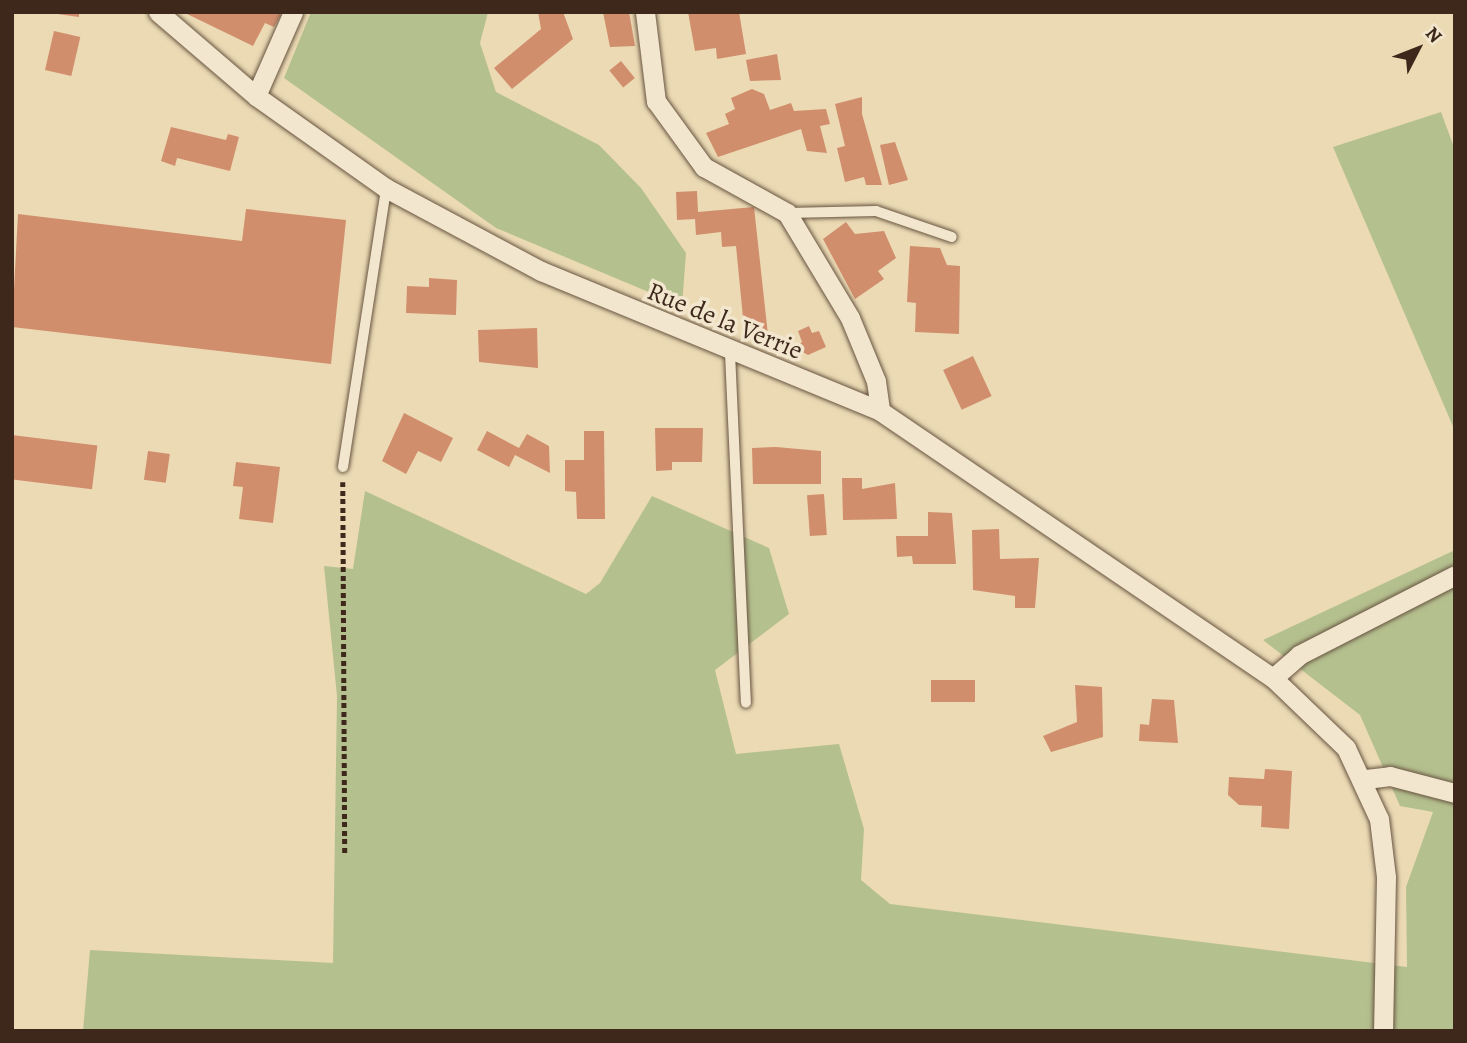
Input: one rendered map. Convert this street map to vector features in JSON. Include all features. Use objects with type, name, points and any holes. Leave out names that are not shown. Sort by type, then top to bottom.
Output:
[{"type":"street","name":"Rue de la Verrie","points":[[158,12],[256,96],[386,188],[541,271],[730,353],[880,411],[1273,678],[1346,748],[1366,779]]},
{"type":"street","points":[[256,96],[293,12]]},
{"type":"street","points":[[645,12],[656,101],[704,167],[787,214],[850,318],[876,381],[880,411]]},
{"type":"street","points":[[1273,678],[1299,655],[1455,575]]},
{"type":"street","points":[[1383,1031],[1386,877],[1366,779],[1391,776],[1455,793]]},
{"type":"lane","points":[[343,467],[386,188]]},
{"type":"lane","points":[[787,214],[876,211],[952,237]]},
{"type":"lane","points":[[730,353],[746,703]]},
{"type":"path","points":[[343,467],[345,855]]},
{"type":"green space","points":[[311,12],[488,12],[480,43],[496,92],[599,145],[641,188],[686,253],[682,306],[496,228],[284,78]]},
{"type":"green space","points":[[1441,112],[1455,150],[1455,431],[1333,147]]},
{"type":"green space","points":[[365,491],[586,594],[600,583],[652,496],[769,548],[789,614],[715,670],[736,754],[839,744],[864,829],[861,880],[890,904],[1407,967],[1406,887],[1433,812],[1400,806],[1360,715],[1263,640],[1455,550],[1455,1031],[83,1031],[90,950],[333,963],[337,696],[324,566],[353,569]]},
{"type":"building","points":[[43,12],[79,12],[79,17]]},
{"type":"building","points":[[183,12],[276,12],[281,15],[274,27],[265,23],[253,46]]},
{"type":"building","points":[[538,12],[563,12],[573,39],[512,89],[494,68],[541,29]]},
{"type":"building","points":[[603,12],[629,12],[635,46],[610,47]]},
{"type":"building","points":[[688,12],[739,12],[746,54],[717,59],[716,48],[695,51]]},
{"type":"building","points":[[54,31],[80,37],[71,76],[45,70]]},
{"type":"building","points":[[777,54],[781,80],[750,81],[746,60]]},
{"type":"building","points":[[621,61],[635,78],[623,88],[609,70]]},
{"type":"building","points":[[752,89],[764,94],[770,110],[791,103],[794,111],[826,109],[830,124],[820,126],[827,153],[807,151],[801,129],[718,157],[706,133],[729,124],[725,114],[735,109],[731,98]]},
{"type":"building","points":[[862,97],[862,114],[882,185],[866,185],[864,177],[845,182],[837,148],[845,146],[835,104]]},
{"type":"building","points":[[171,127],[226,140],[228,134],[239,137],[230,171],[177,158],[175,166],[161,161]]},
{"type":"building","points":[[895,142],[908,180],[889,185],[880,145]]},
{"type":"building","points":[[697,191],[698,212],[754,207],[768,335],[745,338],[736,246],[722,247],[721,232],[696,235],[695,219],[677,220],[676,192]]},
{"type":"building","points":[[246,209],[346,220],[331,364],[12,327],[18,214],[242,241]]},
{"type":"building","points":[[846,222],[855,234],[884,231],[896,258],[878,271],[884,279],[855,299],[823,239]]},
{"type":"building","points":[[910,246],[940,248],[947,265],[960,266],[959,334],[915,332],[916,303],[907,302]]},
{"type":"building","points":[[429,278],[457,280],[456,315],[406,313],[407,286],[429,287]]},
{"type":"building","points":[[809,326],[812,333],[819,331],[826,347],[808,355],[795,348],[802,342],[798,331]]},
{"type":"building","points":[[537,328],[538,368],[479,362],[478,330]]},
{"type":"building","points":[[973,356],[992,396],[962,410],[943,370]]},
{"type":"building","points":[[404,413],[453,438],[441,462],[418,451],[406,474],[382,461]]},
{"type":"building","points":[[655,428],[703,428],[702,462],[672,462],[672,470],[656,471]]},
{"type":"building","points":[[487,431],[519,448],[527,434],[549,446],[550,473],[515,455],[509,467],[477,450]]},
{"type":"building","points":[[584,431],[604,431],[605,519],[577,519],[576,492],[565,491],[565,460],[584,460]]},
{"type":"building","points":[[12,435],[97,445],[92,489],[12,479]]},
{"type":"building","points":[[752,448],[821,451],[821,484],[753,484]]},
{"type":"building","points":[[148,451],[170,454],[166,483],[144,480]]},
{"type":"building","points":[[236,462],[280,467],[273,523],[239,519],[243,487],[233,486]]},
{"type":"building","points":[[842,478],[862,478],[862,489],[895,483],[897,519],[843,520]]},
{"type":"building","points":[[824,494],[827,535],[810,536],[807,495]]},
{"type":"building","points":[[928,512],[952,513],[956,564],[913,564],[912,556],[897,557],[896,536],[928,536]]},
{"type":"building","points":[[999,529],[1000,559],[1039,558],[1035,608],[1015,608],[1015,596],[973,590],[972,530]]},
{"type":"building","points":[[931,680],[975,680],[975,702],[931,702]]},
{"type":"building","points":[[1075,685],[1102,687],[1103,737],[1051,752],[1043,736],[1077,722]]},
{"type":"building","points":[[1152,699],[1174,700],[1178,743],[1139,741],[1140,724],[1149,725]]},
{"type":"building","points":[[1265,769],[1292,771],[1289,829],[1261,827],[1262,806],[1239,805],[1228,795],[1229,777],[1264,779]]}]
